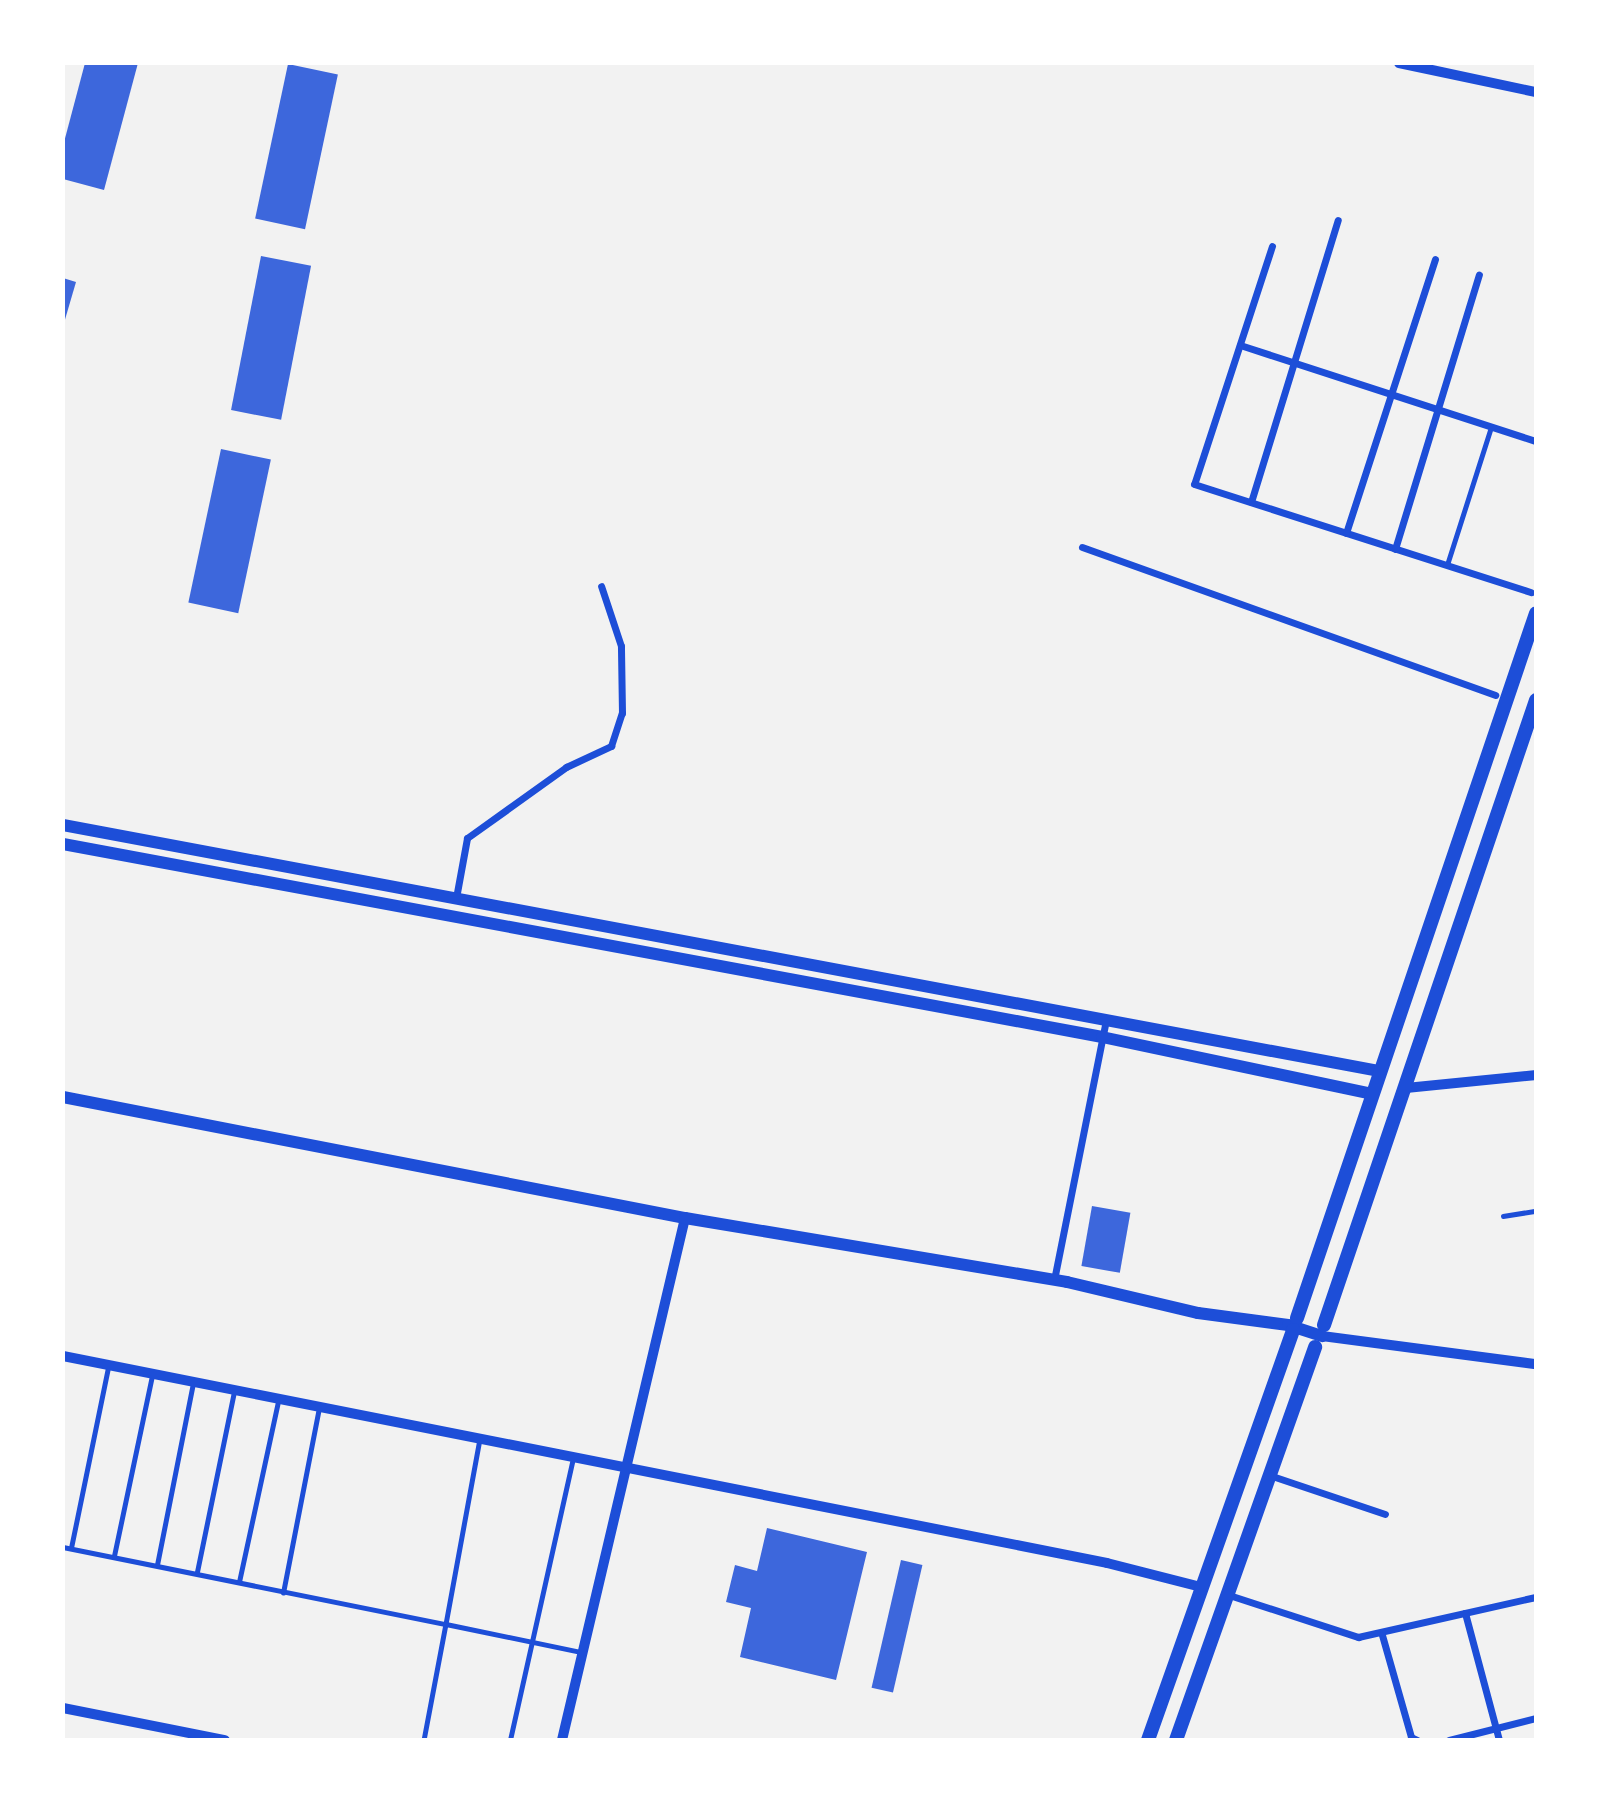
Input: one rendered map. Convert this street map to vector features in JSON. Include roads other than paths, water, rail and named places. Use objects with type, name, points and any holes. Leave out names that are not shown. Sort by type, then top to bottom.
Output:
[{"type":"main road","points":[[1148,1740],[1295,1324],[1536,613]]},
{"type":"main road","points":[[1177,1740],[1320,1336],[1536,700]]},
{"type":"main road","points":[[63,825],[1374,1070]]},
{"type":"main road","points":[[63,844],[1102,1037],[1367,1093]]},
{"type":"main road","points":[[63,1097],[685,1218],[1054,1280],[1198,1313],[1288,1325],[1320,1336]]},
{"type":"street","points":[[1399,63],[1536,92]]},
{"type":"street","points":[[1251,502],[1338,220]]},
{"type":"street","points":[[1272,246],[1194,484],[1531,592]]},
{"type":"street","points":[[1346,533],[1434,259]]},
{"type":"street","points":[[1395,549],[1441,408],[1479,275]]},
{"type":"street","points":[[1240,345],[1536,441]]},
{"type":"street","points":[[1082,547],[1495,695]]},
{"type":"street","points":[[456,898],[467,838],[566,767],[611,747],[622,713],[621,646],[601,586]]},
{"type":"street","points":[[1054,1280],[1106,1019]]},
{"type":"street","points":[[1406,1088],[1536,1075]]},
{"type":"street","points":[[562,1740],[685,1218]]},
{"type":"street","points":[[1320,1336],[1536,1364]]},
{"type":"street","points":[[63,1356],[1107,1563],[1197,1587]]},
{"type":"street","points":[[1275,1477],[1384,1514]]},
{"type":"street","points":[[1232,1596],[1357,1637],[1382,1635],[1536,1597]]},
{"type":"street","points":[[1465,1613],[1499,1740]]},
{"type":"street","points":[[1382,1635],[1411,1737],[1417,1740]]},
{"type":"street","points":[[63,1708],[225,1740]]},
{"type":"street","points":[[1449,1740],[1536,1718]]},
{"type":"lane","points":[[1447,566],[1491,426]]},
{"type":"lane","points":[[1503,1216],[1536,1211]]},
{"type":"lane","points":[[71,1548],[109,1364]]},
{"type":"lane","points":[[114,1556],[152,1373]]},
{"type":"lane","points":[[158,1565],[194,1381]]},
{"type":"lane","points":[[197,1572],[235,1390]]},
{"type":"lane","points":[[239,1582],[279,1398]]},
{"type":"lane","points":[[283,1593],[319,1406]]},
{"type":"lane","points":[[424,1740],[480,1438]]},
{"type":"lane","points":[[510,1740],[573,1456]]},
{"type":"lane","points":[[63,1547],[197,1572],[283,1593],[582,1653]]}]
